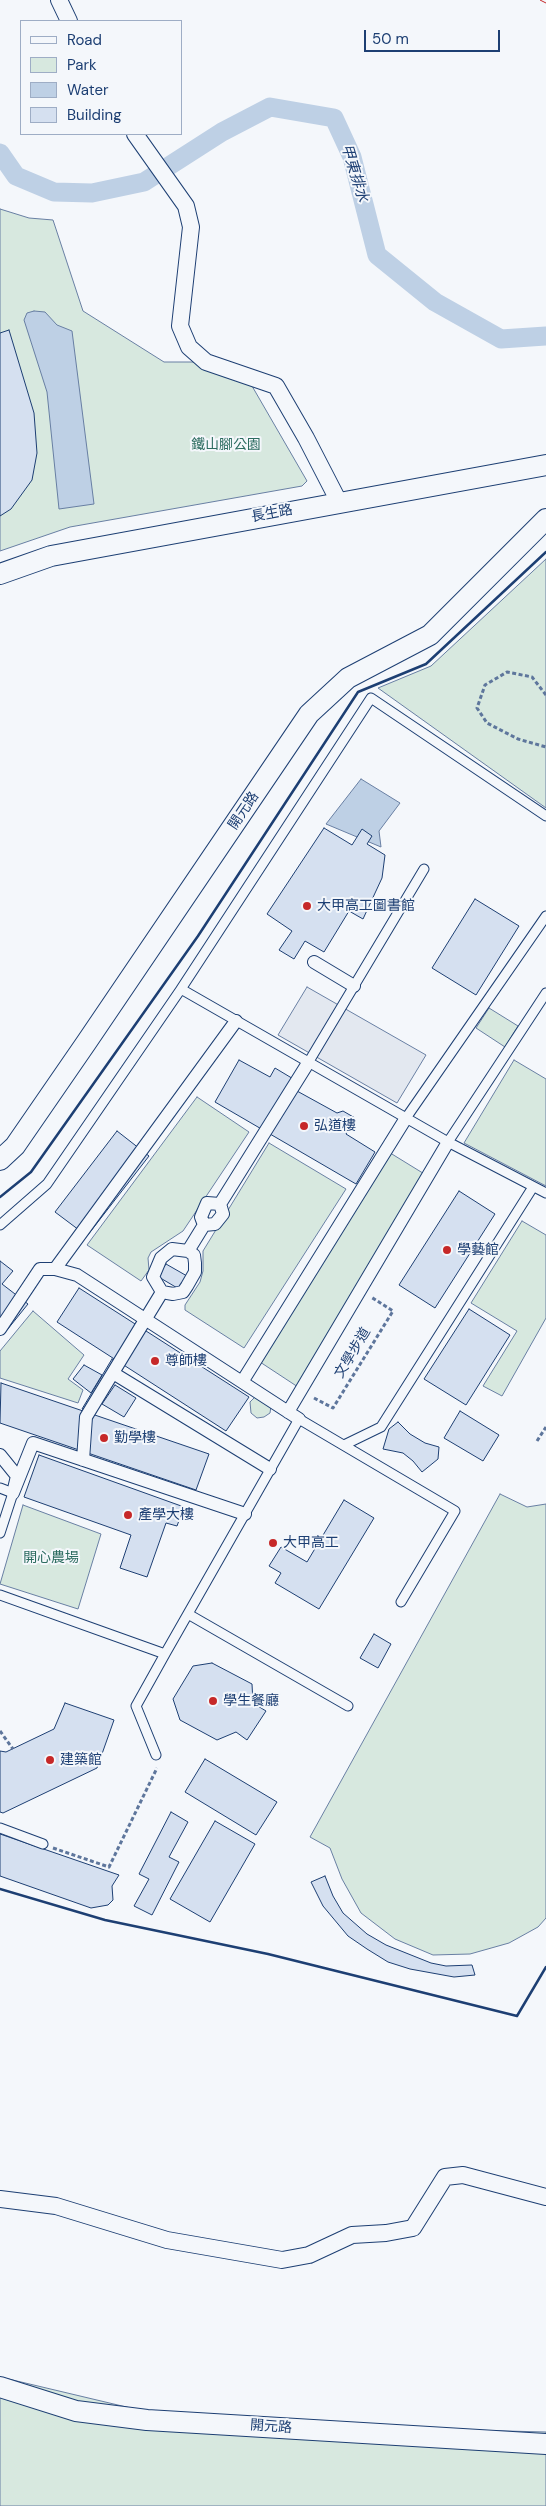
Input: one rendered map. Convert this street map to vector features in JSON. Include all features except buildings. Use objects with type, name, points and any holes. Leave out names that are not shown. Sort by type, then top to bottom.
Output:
[{"type":"street","points":[[59,0],[69,20]]},
{"type":"street","points":[[136,135],[186,206],[191,227],[180,326],[189,347],[206,362],[276,386],[306,438],[339,502]]},
{"type":"street","name":"長生路","points":[[0,574],[51,556],[546,464]]},
{"type":"street","name":"開元路","points":[[0,1160],[15,1146],[86,1044],[309,714],[348,678],[377,661],[430,635],[546,518]]},
{"type":"street","points":[[314,962],[354,986]]},
{"type":"street","points":[[55,1269],[236,1021]]},
{"type":"street","points":[[188,1251],[204,1225],[215,1224],[223,1214],[220,1204],[308,1063]]},
{"type":"street","points":[[242,1382],[406,1118]]},
{"type":"street","points":[[0,1329],[40,1270],[55,1269],[78,1275],[293,1415],[300,1391],[448,1142]]},
{"type":"street","points":[[172,1249],[188,1251],[194,1256],[195,1272],[187,1286],[183,1292],[173,1294],[162,1292],[153,1277],[161,1258],[172,1249]]},
{"type":"street","points":[[83,1460],[86,1417],[162,1292]]},
{"type":"street","points":[[112,1373],[270,1469]]},
{"type":"street","points":[[13,1493],[33,1443],[245,1514]]},
{"type":"street","points":[[0,1455],[17,1476],[13,1493]]},
{"type":"street","points":[[0,2199],[56,2206],[167,2240],[282,2260],[309,2255],[352,2235],[386,2233],[413,2228],[445,2177],[463,2175],[546,2197]]},
{"type":"street","name":"開元路","points":[[0,2387],[76,2411],[147,2420],[546,2444]]},
{"type":"lane","points":[[0,1225],[47,1184],[181,990],[371,698],[546,816]]},
{"type":"lane","points":[[308,1063],[424,869]]},
{"type":"lane","points":[[406,1118],[546,916]]},
{"type":"lane","points":[[181,990],[448,1142],[546,1193]]},
{"type":"lane","points":[[448,1142],[546,993]]},
{"type":"lane","points":[[344,1445],[382,1428],[534,1187]]},
{"type":"lane","points":[[156,1755],[136,1706],[270,1469],[293,1415],[455,1511],[401,1602]]},
{"type":"lane","points":[[0,1488],[13,1493],[0,1534]]},
{"type":"lane","points":[[0,1595],[165,1654]]},
{"type":"lane","points":[[188,1614],[348,1706]]},
{"type":"lane","points":[[0,1828],[43,1844]]},
{"type":"path","points":[[546,695],[532,677],[507,672],[485,684],[477,708],[487,723],[518,739],[546,747]]},
{"type":"path","name":"文學步道","points":[[300,1391],[333,1408],[392,1311],[360,1290]]},
{"type":"path","points":[[538,1441],[546,1426]]},
{"type":"path","points":[[0,1731],[13,1749]]},
{"type":"path","points":[[43,1844],[109,1867],[159,1764],[156,1755]]},
{"type":"green space","name":"鐵山腳公園","points":[[0,209],[29,218],[53,220],[83,311],[164,362],[198,362],[252,386],[307,481],[302,486],[70,527],[0,551]]},
{"type":"green space","points":[[546,559],[546,808],[378,688],[431,666]]},
{"type":"green space","points":[[489,1008],[518,1026],[505,1047],[476,1028]]},
{"type":"green space","points":[[514,1060],[546,1079],[546,1186],[464,1143]]},
{"type":"green space","points":[[197,1097],[249,1132],[183,1231],[151,1252],[148,1258],[149,1270],[141,1281],[87,1245]]},
{"type":"green space","points":[[269,1143],[346,1189],[244,1348],[185,1310],[185,1305],[200,1282],[203,1271],[203,1251]]},
{"type":"green space","points":[[387,1151],[426,1175],[298,1387],[260,1362]]},
{"type":"green space","points":[[522,1221],[546,1235],[546,1318],[502,1396],[483,1386],[517,1331],[471,1303]]},
{"type":"green space","points":[[33,1311],[84,1355],[68,1379],[83,1390],[78,1403],[0,1378],[0,1351]]},
{"type":"green space","points":[[255,1397],[271,1406],[270,1413],[264,1417],[257,1418],[251,1413],[250,1402]]},
{"type":"green space","points":[[500,1494],[527,1507],[546,1504],[546,1918],[538,1927],[509,1943],[470,1954],[433,1955],[395,1939],[361,1913],[342,1879],[330,1848],[310,1837]]},
{"type":"green space","name":"開心農場","points":[[23,1505],[101,1534],[78,1609],[0,1584]]},
{"type":"green space","points":[[0,2377],[160,2415],[346,2427],[546,2432],[546,2506],[0,2506]]},
{"type":"shaded area","points":[[307,987],[426,1055],[397,1103],[278,1035]]},
{"type":"water","points":[[34,311],[45,312],[57,325],[72,331],[94,504],[59,509],[47,392],[24,320],[27,313]]},
{"type":"water","points":[[361,779],[400,803],[379,831],[381,847],[326,824]]},
{"type":"waterway","name":"甲東排水","points":[[0,153],[16,176],[54,192],[92,193],[144,182],[222,132],[270,107],[334,118],[352,157],[377,255],[435,302],[501,339],[546,336]]},
{"type":"wall","points":[[0,1197],[31,1172],[198,936],[358,692],[426,664],[546,552]]},
{"type":"wall","points":[[0,1889],[105,1920],[268,1954],[517,2016],[546,1967]]},
{"type":"power","points":[[540,0],[546,3]]},
{"type":"place","name":"大甲高工圖書館","points":[[307,906]]},
{"type":"place","name":"弘道樓","points":[[304,1126]]},
{"type":"place","name":"學藝館","points":[[447,1250]]},
{"type":"place","name":"尊師樓","points":[[155,1361]]},
{"type":"place","name":"勤學樓","points":[[104,1438]]},
{"type":"place","name":"產學大樓","points":[[128,1515]]},
{"type":"place","name":"大甲高工","points":[[273,1543]]},
{"type":"place","name":"學生餐廳","points":[[213,1701]]},
{"type":"place","name":"建築館","points":[[50,1760]]}]
